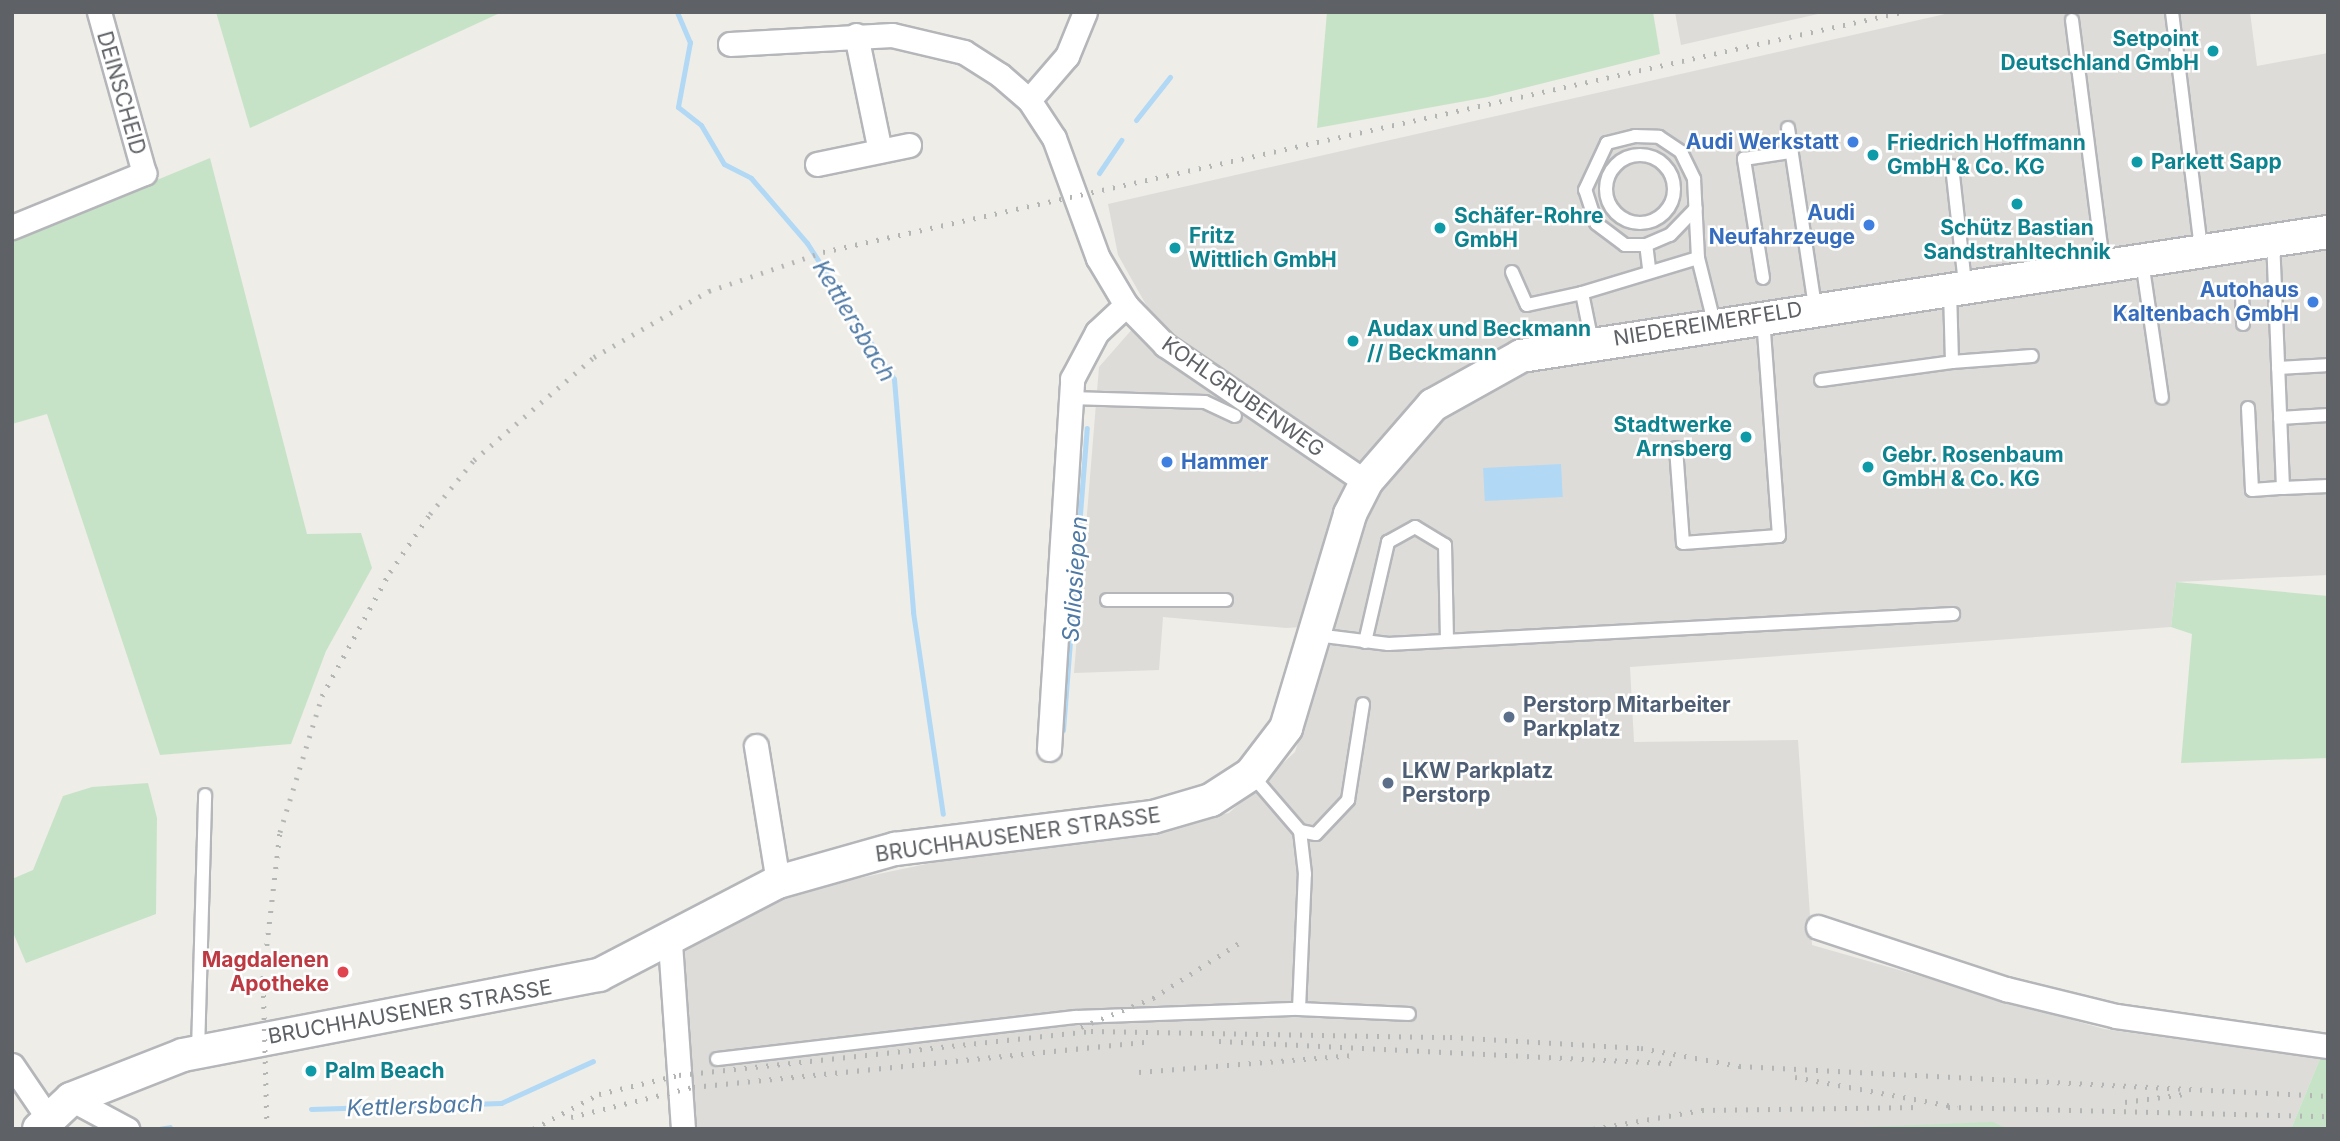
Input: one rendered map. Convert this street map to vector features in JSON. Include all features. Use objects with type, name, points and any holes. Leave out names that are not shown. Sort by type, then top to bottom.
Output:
[{"type":"street","name":"DEINSCHEID","points":[[12,227],[144,173],[99,12]]},
{"type":"street","points":[[1029,100],[1067,56],[1086,12]]},
{"type":"street","name":"KOHLGRUBENWEG","points":[[730,44],[892,34],[964,52],[1029,100],[1064,159],[1098,258],[1126,305],[1165,345],[1366,482]]},
{"type":"street","points":[[856,35],[880,151]]},
{"type":"street","points":[[817,164],[909,145]]},
{"type":"street","name":"NIEDEREIMERFELD","points":[[1251,774],[1286,728],[1317,635],[1350,514],[1366,482],[1415,422],[1475,378],[1521,356],[1592,342],[1957,284],[2328,232]]},
{"type":"street","points":[[1049,749],[1070,398],[1082,355],[1126,305]]},
{"type":"street","points":[[756,746],[778,882]]},
{"type":"street","name":"BRUCHHAUSENER STRASSE","points":[[53,1115],[198,1052],[564,985],[670,943],[778,882],[895,849],[1186,810],[1251,774]]},
{"type":"street","points":[[1818,927],[2006,989],[2116,1016],[2328,1046]]},
{"type":"street","points":[[670,943],[682,1129]]},
{"type":"street","points":[[12,1065],[53,1115],[127,1129]]},
{"type":"lane","points":[[2172,12],[2201,249]]},
{"type":"lane","points":[[2072,20],[2103,263]]},
{"type":"lane","points":[[1788,128],[1815,307]]},
{"type":"lane","points":[[1696,208],[1670,235],[1646,245],[1625,245],[1597,223],[1585,190],[1596,156],[1607,144],[1659,137],[1681,152],[1694,179],[1696,208],[1698,258],[1714,322]]},
{"type":"lane","points":[[1763,278],[1744,159],[1791,152]]},
{"type":"lane","points":[[1631,154],[1653,156],[1675,181],[1671,201],[1640,226],[1609,204],[1606,184],[1631,154]]},
{"type":"lane","points":[[1952,166],[1957,284],[1952,362]]},
{"type":"lane","points":[[1675,181],[1694,179]]},
{"type":"lane","points":[[2273,239],[2283,488]]},
{"type":"lane","points":[[1646,245],[1649,268]]},
{"type":"lane","points":[[1512,272],[1527,305],[1582,293],[1649,268],[1698,258]]},
{"type":"lane","points":[[2141,258],[2162,398]]},
{"type":"lane","points":[[1582,293],[1592,342]]},
{"type":"lane","points":[[2242,294],[2243,324]]},
{"type":"lane","points":[[1676,448],[1683,543],[1779,536],[1763,315]]},
{"type":"lane","points":[[1821,380],[1952,362],[2032,356]]},
{"type":"lane","points":[[2278,368],[2328,365]]},
{"type":"lane","points":[[1070,398],[1205,402],[1235,416]]},
{"type":"lane","points":[[2248,408],[2252,490],[2328,486]]},
{"type":"lane","points":[[2280,418],[2328,415]]},
{"type":"lane","points":[[1364,642],[1388,542],[1415,527],[1445,545],[1447,640]]},
{"type":"lane","points":[[1107,600],[1226,600]]},
{"type":"lane","points":[[1317,635],[1364,642],[1447,640],[1953,614]]},
{"type":"lane","points":[[1300,831],[1316,834],[1348,800],[1363,704]]},
{"type":"lane","points":[[1251,774],[1300,831],[1305,874],[1299,1009]]},
{"type":"lane","points":[[198,1052],[205,795]]},
{"type":"lane","points":[[717,1059],[1076,1017],[1299,1009],[1409,1014]]},
{"type":"shaded area","points":[[1675,12],[1827,12],[1681,45]]},
{"type":"shaded area","points":[[1954,12],[2250,12],[2257,66],[2328,53],[2328,575],[2176,582],[2171,627],[1630,667],[1634,742],[1798,740],[1812,945],[2104,1029],[2320,1059],[2291,1129],[697,1129],[682,951],[774,896],[1045,839],[1134,832],[1229,813],[1295,752],[1335,625],[1286,628],[1163,617],[1159,670],[1074,673],[1099,367],[1149,310],[1118,255],[1108,204]]},
{"type":"green space","points":[[216,12],[502,12],[250,128]]},
{"type":"green space","points":[[1327,12],[1653,12],[1660,54],[1488,97],[1317,128]]},
{"type":"green space","points":[[210,158],[307,534],[361,533],[372,568],[326,651],[291,744],[160,755],[47,414],[12,424],[12,240]]},
{"type":"green space","points":[[2176,582],[2328,596],[2328,758],[2181,763],[2192,634],[2171,627]]},
{"type":"green space","points":[[148,783],[157,818],[156,914],[26,963],[12,930],[12,879],[33,870],[63,796],[92,787]]},
{"type":"green space","points":[[2320,1059],[2328,1059],[2328,1129],[2291,1129]]},
{"type":"green space","points":[[1993,1122],[2008,1129],[1810,1129]]},
{"type":"water","points":[[1561,464],[1563,497],[1485,501],[1483,468]]},
{"type":"waterway","name":"Kettlersbach","points":[[677,12],[690,42],[678,107],[701,125],[724,164],[751,178],[807,243],[894,379],[913,612],[943,814]]},
{"type":"waterway","name":"Saliasiepen","points":[[1136,120],[1170,77]]},
{"type":"waterway","name":"Saliasiepen","points":[[1099,173],[1121,140]]},
{"type":"waterway","name":"Saliasiepen","points":[[1063,730],[1087,428]]},
{"type":"waterway","name":"Kettlersbach","points":[[311,1109],[501,1103],[593,1061]]},
{"type":"waterway","name":"Kettlersbach","points":[[159,1129],[170,1127]]},
{"type":"railway","points":[[267,1129],[263,978],[280,832],[322,696],[390,572],[430,514],[474,460],[594,357],[709,291],[823,252],[1902,12]]},
{"type":"railway","points":[[1081,1027],[1153,998],[1242,941]]},
{"type":"railway","points":[[533,1129],[599,1094],[679,1075],[1091,1031],[1450,1037],[1641,1048],[1739,1066],[2328,1096]]},
{"type":"railway","points":[[571,1117],[693,1087],[1153,1041]]},
{"type":"railway","points":[[1219,1041],[1677,1063]]},
{"type":"railway","points":[[1139,1072],[1354,1055]]},
{"type":"railway","points":[[1795,1077],[1957,1107]]},
{"type":"railway","points":[[2125,1102],[2184,1094]]},
{"type":"railway","points":[[1593,1129],[1702,1110],[1920,1107]]},
{"type":"railway","points":[[1948,1107],[2328,1116]]},
{"type":"place","name":"Setpoint Deutschland GmbH","points":[[2213,51]]},
{"type":"place","name":"Audi Werkstatt","points":[[1853,142]]},
{"type":"place","name":"Friedrich Hoffmann GmbH & Co. KG","points":[[1873,155]]},
{"type":"place","name":"Parkett Sapp","points":[[2137,162]]},
{"type":"place","name":"Schütz Bastian Sandstrahltechnik","points":[[2017,204]]},
{"type":"place","name":"Audi Neufahrzeuge","points":[[1869,225]]},
{"type":"place","name":"Schäfer-Rohre GmbH","points":[[1440,228]]},
{"type":"place","name":"Fritz Wittlich GmbH","points":[[1175,248]]},
{"type":"place","name":"Autohaus Kaltenbach GmbH","points":[[2313,302]]},
{"type":"place","name":"Audax und Beckmann // Beckmann","points":[[1353,341]]},
{"type":"place","name":"Stadtwerke Arnsberg","points":[[1746,437]]},
{"type":"place","name":"Hammer","points":[[1167,462]]},
{"type":"place","name":"Gebr. Rosenbaum GmbH & Co. KG","points":[[1868,467]]},
{"type":"place","name":"Perstorp Mitarbeiter Parkplatz","points":[[1509,717]]},
{"type":"place","name":"LKW Parkplatz Perstorp","points":[[1388,783]]},
{"type":"place","name":"Magdalenen Apotheke","points":[[343,972]]},
{"type":"place","name":"Palm Beach","points":[[311,1071]]}]
